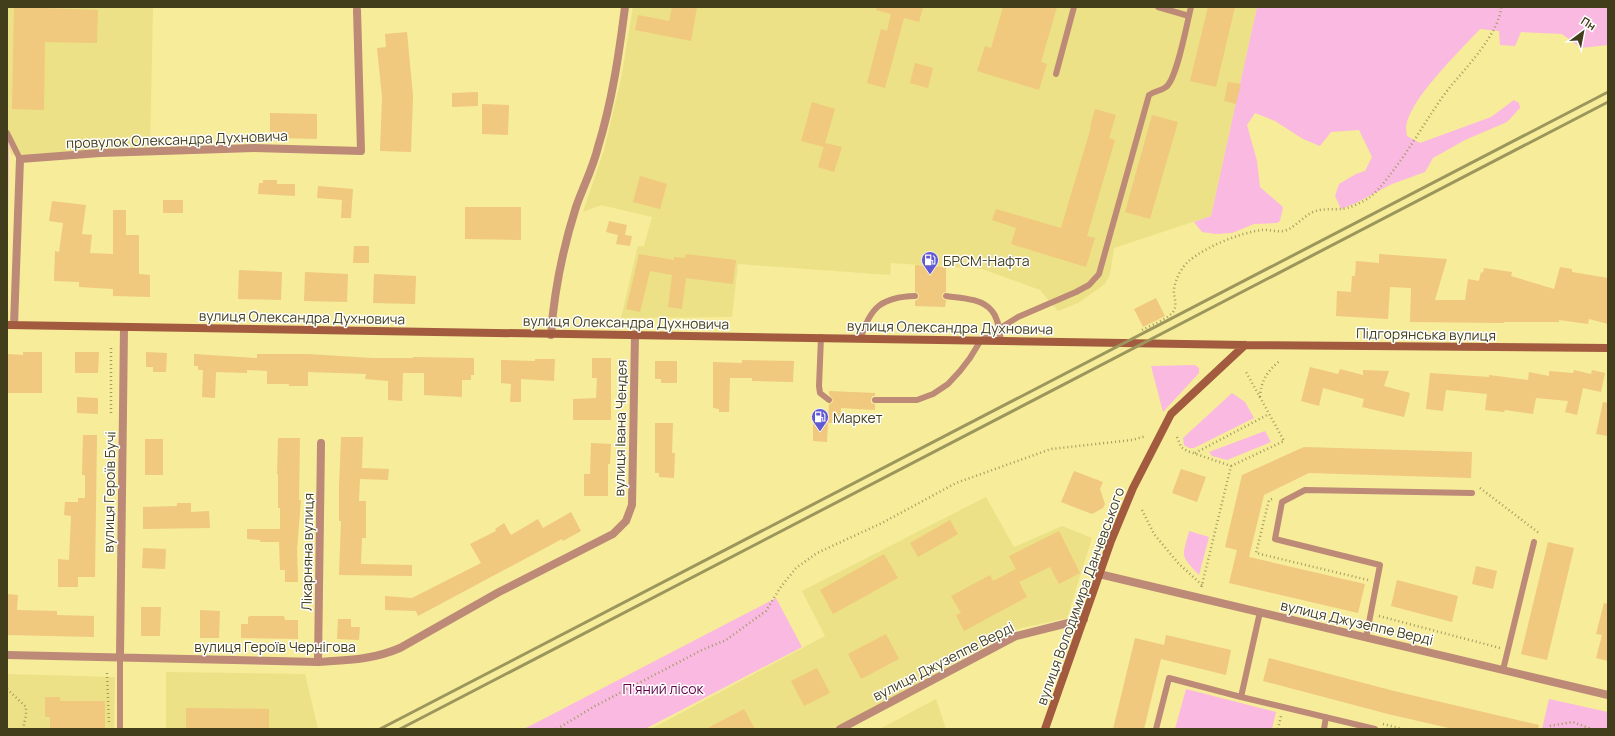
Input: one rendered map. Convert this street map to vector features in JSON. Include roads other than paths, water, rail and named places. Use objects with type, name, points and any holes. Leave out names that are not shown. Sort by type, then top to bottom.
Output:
[{"type":"main road","name":"вулиця Олександра Духновича","points":[[10,325],[1245,345]]},
{"type":"main road","name":"Підгорянська вулиця","points":[[1245,345],[1608,348]]},
{"type":"main road","name":"вулиця Володимира Данчевського","points":[[1045,729],[1111,541],[1133,488],[1171,414],[1245,345]]},
{"type":"street","points":[[551,334],[554,303],[568,236],[577,206],[599,146],[611,94],[625,7]]},
{"type":"street","name":"провулок Олександра Духновича","points":[[20,159],[100,153],[254,148],[361,151],[357,10]]},
{"type":"street","points":[[10,325],[20,159]]},
{"type":"street","name":"вулиця Героїв Бучі","points":[[120,657],[124,327]]},
{"type":"street","name":"вулиця Івана Чендея","points":[[626,521],[632,505],[635,334]]},
{"type":"street","name":"Лікарняна вулиця","points":[[318,662],[321,443]]},
{"type":"street","name":"вулиця Героїв Чернігова","points":[[7,655],[318,662],[360,660],[384,655],[400,648],[499,592],[613,534],[626,521]]},
{"type":"street","name":"вулиця Джузеппе Верді","points":[[1099,574],[1608,695]]},
{"type":"street","name":"вулиця Джузеппе Верді","points":[[840,729],[1016,636],[1084,619]]},
{"type":"lane","points":[[1056,74],[1074,7]]},
{"type":"lane","points":[[1158,7],[1189,16]]},
{"type":"lane","points":[[875,400],[917,400],[933,394],[952,380],[970,358],[981,340],[1035,309],[1089,285],[1099,274],[1149,95],[1154,91],[1166,87],[1174,76],[1191,7]]},
{"type":"lane","points":[[7,133],[20,159]]},
{"type":"lane","points":[[861,338],[866,321],[877,307],[888,300],[901,296],[915,296]]},
{"type":"lane","points":[[946,296],[981,303],[992,310],[999,329],[1001,341]]},
{"type":"lane","points":[[821,337],[819,386],[820,393],[829,400]]},
{"type":"lane","points":[[1366,638],[1380,565],[1275,539],[1282,502],[1305,490],[1472,493]]},
{"type":"lane","points":[[1503,670],[1534,542]]},
{"type":"lane","points":[[1242,697],[1260,612]]},
{"type":"lane","points":[[120,657],[120,729]]},
{"type":"lane","points":[[1156,729],[1169,678],[1374,729]]},
{"type":"lane","points":[[1324,729],[1326,717]]},
{"type":"railway","points":[[380,729],[1608,92]]},
{"type":"railway","points":[[400,729],[1608,102]]},
{"type":"place","name":"БРСМ-Нафта","points":[[930,275]]},
{"type":"place","name":"Маркет","points":[[820,432]]},
{"type":"park label","name":"П'яний лісок","points":[[663,688]]}]
